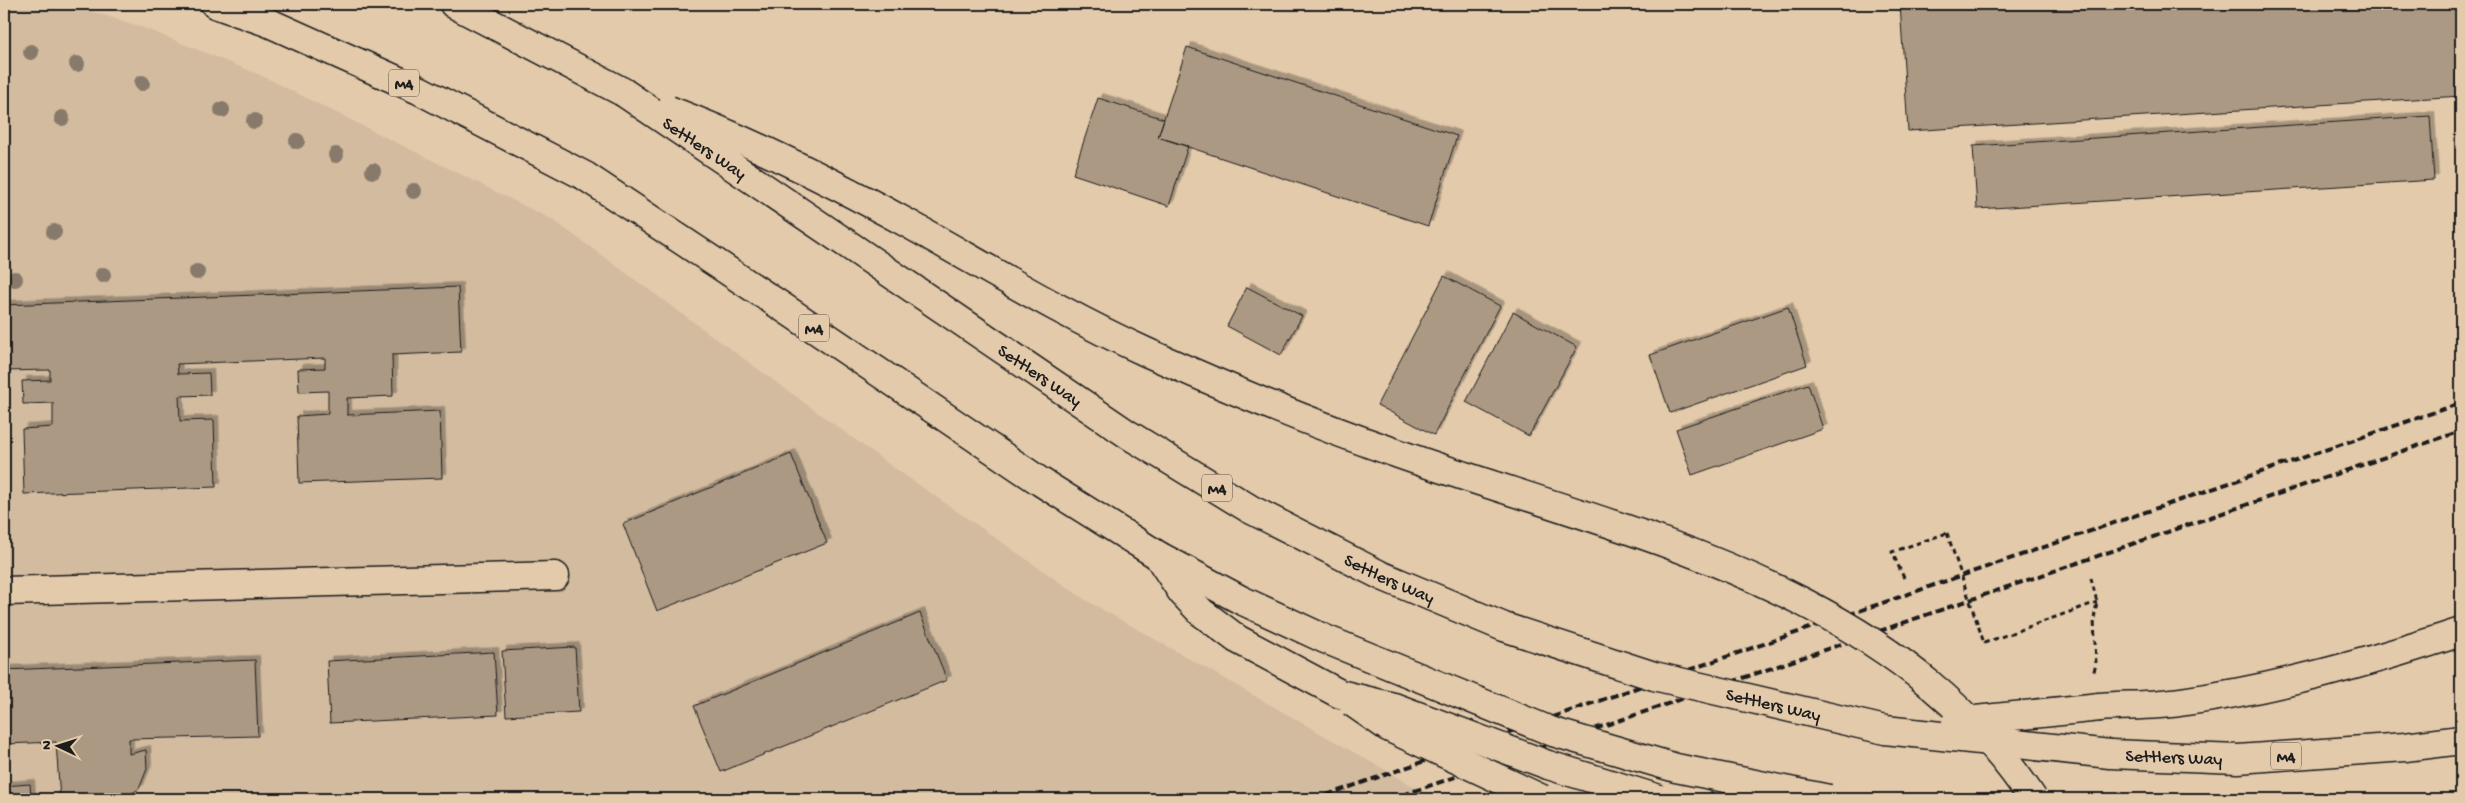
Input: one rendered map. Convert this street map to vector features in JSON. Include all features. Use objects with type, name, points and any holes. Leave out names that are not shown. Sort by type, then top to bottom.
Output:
[{"type":"main road","name":"M4","points":[[215,4],[268,22],[419,90],[585,176],[1041,482],[1159,556],[1242,600],[1325,640],[1553,732],[1676,768],[1829,799]]},
{"type":"main road","name":"Settlers Way","points":[[454,4],[623,92],[1129,436],[1250,509],[1382,576],[1504,626],[1654,676],[1885,730],[2110,754],[2238,759],[2404,747],[2461,740]]},
{"type":"main road","points":[[623,92],[717,128],[905,222],[1050,304],[1142,350],[1218,384],[1397,454],[1693,553],[1784,592],[1866,636],[1924,679],[1960,710],[2018,776],[2034,799]]},
{"type":"main road","points":[[1159,556],[1182,592],[1201,612],[1237,639],[1340,694],[1388,727],[1542,799]]},
{"type":"main road","points":[[4,591],[555,576]]},
{"type":"main road","points":[[1885,730],[2100,707],[2177,703],[2252,691],[2399,653],[2461,632]]},
{"type":"main road","points":[[1340,694],[1394,707],[1548,765],[1659,799]]},
{"type":"path","points":[[1904,578],[1892,552],[1947,533],[1984,643],[2097,602]]},
{"type":"shaded area","points":[[4,4],[67,4],[142,27],[260,75],[553,220],[890,465],[1084,599],[1436,799],[4,799]]},
{"type":"building","points":[[1900,4],[2461,4],[2461,96],[1908,131]]},
{"type":"building","points":[[1187,47],[1457,136],[1428,226],[1158,137]]},
{"type":"building","points":[[1098,98],[1164,119],[1158,137],[1188,146],[1169,206],[1073,174]]},
{"type":"building","points":[[2430,116],[2434,180],[1977,209],[1973,146]]},
{"type":"building","points":[[1444,276],[1500,306],[1434,435],[1377,405]]},
{"type":"building","points":[[458,287],[461,352],[392,355],[393,396],[347,398],[347,415],[440,411],[442,478],[299,483],[297,416],[328,414],[328,391],[299,392],[298,369],[325,368],[325,358],[177,364],[178,374],[209,373],[210,395],[179,396],[180,421],[214,420],[216,487],[24,494],[22,429],[53,427],[53,403],[23,404],[22,381],[50,380],[50,370],[4,371],[4,305]]},
{"type":"building","points":[[1247,287],[1302,316],[1281,355],[1227,326]]},
{"type":"building","points":[[1788,307],[1807,365],[1670,413],[1650,355]]},
{"type":"building","points":[[1513,312],[1577,347],[1529,436],[1466,402]]},
{"type":"building","points":[[1808,384],[1823,429],[1692,475],[1676,429]]},
{"type":"building","points":[[791,454],[827,543],[657,611],[623,524]]},
{"type":"building","points":[[920,613],[947,680],[721,772],[694,706]]},
{"type":"building","points":[[575,647],[579,712],[506,716],[502,651]]},
{"type":"building","points":[[494,652],[498,715],[330,723],[327,661]]},
{"type":"building","points":[[255,660],[258,736],[129,739],[129,754],[146,750],[147,769],[139,789],[121,799],[60,799],[56,742],[4,744],[4,670]]},
{"type":"building","points":[[30,784],[31,799],[4,799],[4,786]]},
{"type":"railway","points":[[1315,799],[2461,403]]},
{"type":"railway","points":[[1391,799],[2461,431]]}]
